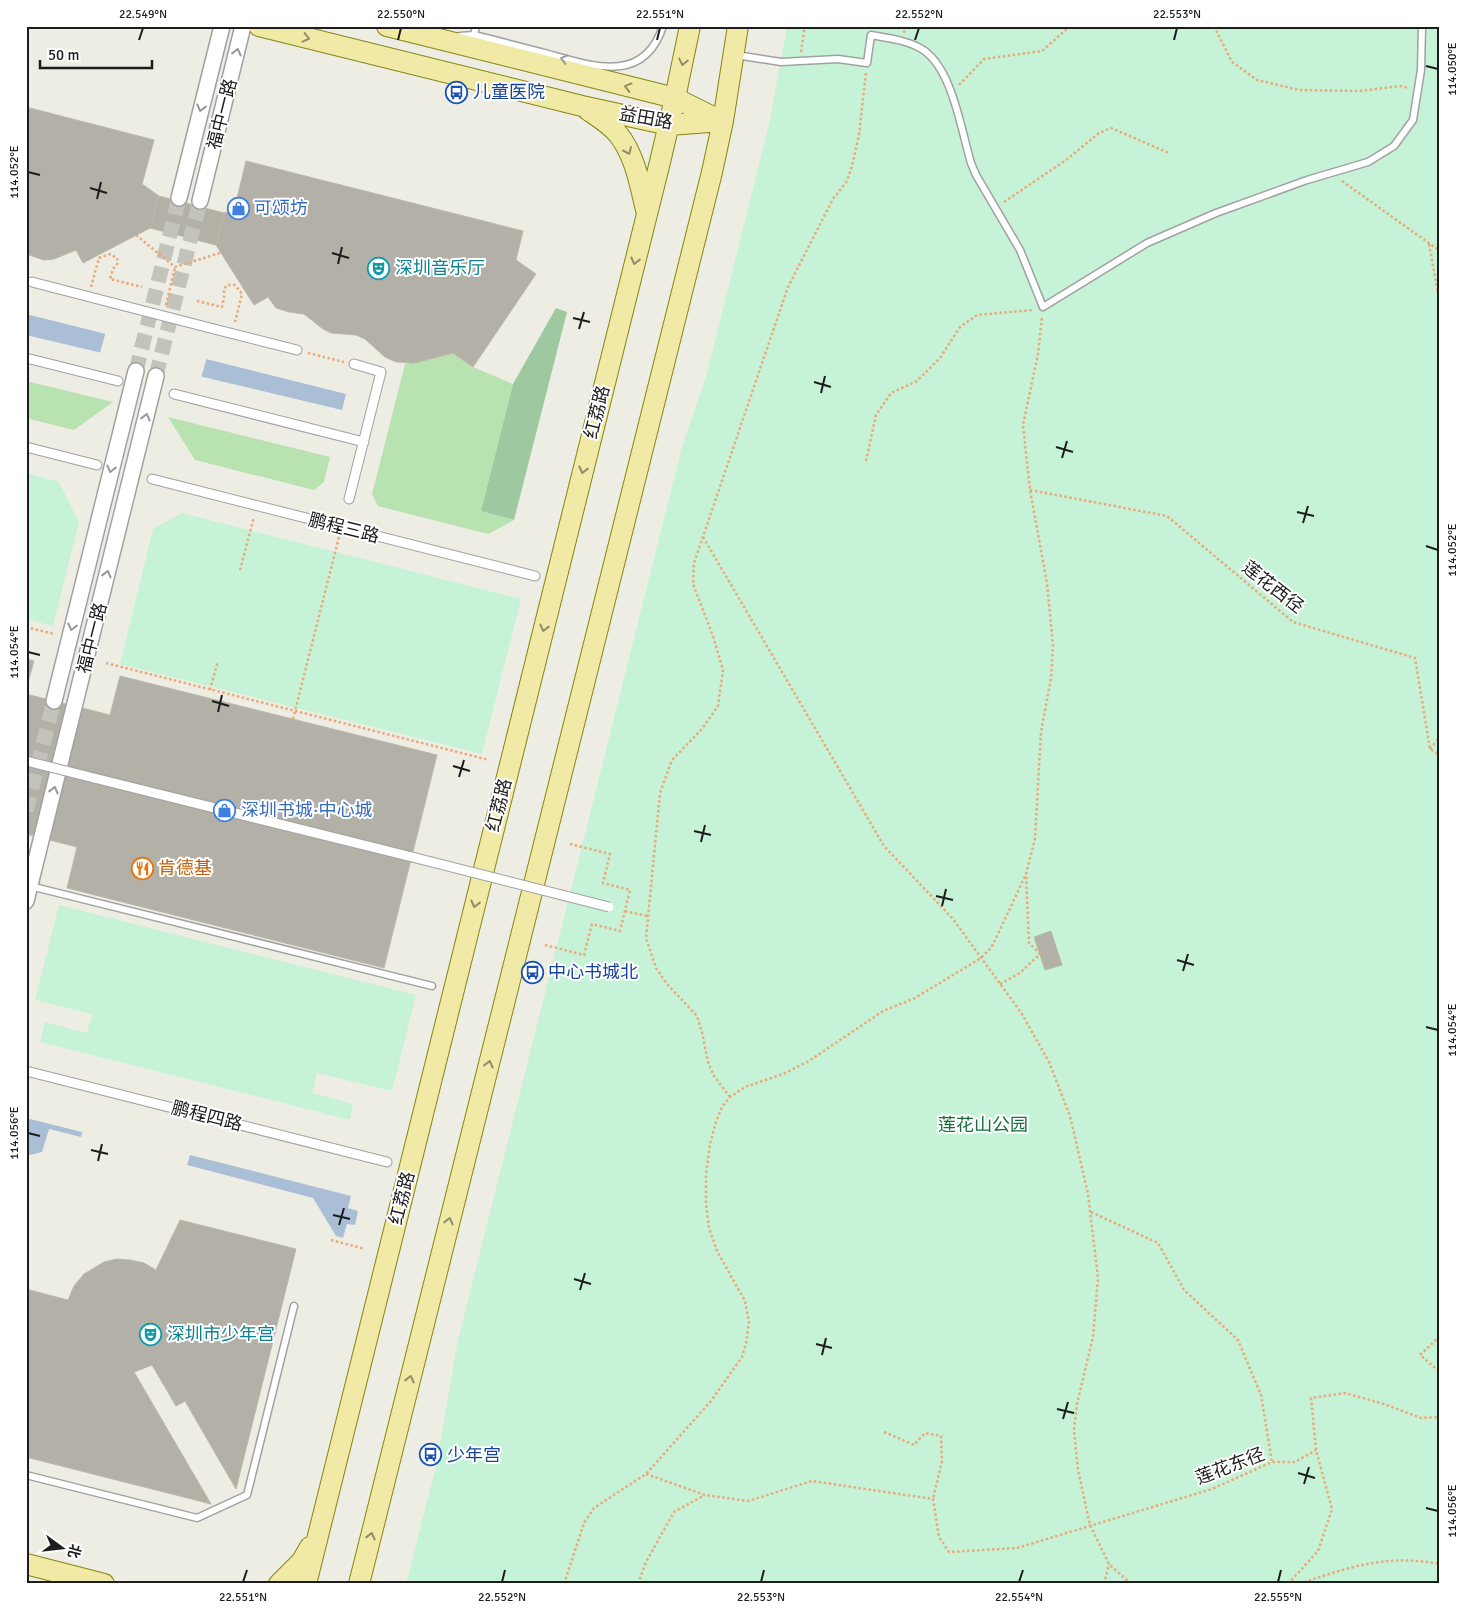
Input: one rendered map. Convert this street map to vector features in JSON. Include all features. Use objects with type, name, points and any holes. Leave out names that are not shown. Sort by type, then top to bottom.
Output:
[{"type":"main road","name":"益田路","points":[[259,26],[582,106],[669,125],[723,122]]},
{"type":"main road","name":"益田路","points":[[386,26],[675,98],[723,122]]},
{"type":"main road","name":"红荔路","points":[[306,1584],[669,125],[690,26]]},
{"type":"main road","points":[[359,1584],[709,182],[723,122],[738,26]]},
{"type":"main road","points":[[582,106],[613,129],[628,147],[646,214]]},
{"type":"main road","points":[[280,1584],[302,1561],[319,1532]]},
{"type":"main road","points":[[26,1564],[104,1584]]},
{"type":"street","name":"福中一路","points":[[179,198],[222,26]]},
{"type":"street","name":"福中一路","points":[[200,201],[243,26]]},
{"type":"street","points":[[32,282],[297,350]]},
{"type":"street","points":[[26,358],[118,381]]},
{"type":"street","points":[[349,499],[382,372],[354,364]]},
{"type":"street","name":"福中一路","points":[[54,701],[136,371]]},
{"type":"street","name":"福中一路","points":[[28,893],[156,376]]},
{"type":"street","points":[[174,394],[364,442]]},
{"type":"street","points":[[26,447],[97,465]]},
{"type":"street","name":"鹏程三路","points":[[152,479],[536,576]]},
{"type":"street","points":[[26,761],[609,907]]},
{"type":"street","name":"鹏程四路","points":[[26,1071],[387,1162]]},
{"type":"lane","points":[[474,35],[476,26]]},
{"type":"lane","points":[[437,39],[474,35],[588,65],[610,68],[628,65],[644,55],[656,41],[662,26]]},
{"type":"lane","points":[[733,54],[781,62],[838,59],[867,63],[872,35],[904,42],[932,56],[941,69],[951,93],[971,163],[994,208],[1020,250],[1044,307],[1147,243],[1216,213],[1368,162],[1394,146],[1413,120],[1421,70],[1422,26]]},
{"type":"lane","points":[[28,893],[432,986]]},
{"type":"lane","points":[[26,1475],[197,1518],[247,1495],[294,1306]]},
{"type":"path","points":[[800,62],[805,26]]},
{"type":"path","points":[[951,93],[984,59],[1042,50],[1070,26]]},
{"type":"path","points":[[1214,26],[1232,62],[1257,80],[1299,90],[1360,91],[1401,86],[1417,90]]},
{"type":"path","points":[[730,1097],[714,1076],[708,1062],[697,1016],[667,984],[650,956],[646,938],[647,916],[660,794],[672,760],[702,729],[718,706],[723,670],[713,636],[693,584],[694,563],[788,287],[833,199],[847,181],[859,135],[867,63]]},
{"type":"path","points":[[994,208],[1066,160],[1099,133],[1111,128],[1169,153]]},
{"type":"path","points":[[1331,173],[1440,251]]},
{"type":"path","points":[[136,235],[176,267]]},
{"type":"path","points":[[1428,243],[1440,304]]},
{"type":"path","points":[[176,267],[220,253]]},
{"type":"path","points":[[88,297],[99,258],[108,254],[115,256],[118,263],[110,279],[142,287]]},
{"type":"path","points":[[163,316],[176,267]]},
{"type":"path","points":[[197,301],[222,307],[224,289],[229,284],[236,286],[242,294],[232,334]]},
{"type":"path","points":[[564,1584],[584,1523],[594,1508],[646,1474],[711,1401],[742,1357],[749,1322],[745,1301],[717,1251],[709,1228],[706,1204],[706,1174],[710,1144],[722,1107],[730,1097],[745,1087],[783,1074],[809,1061],[883,1011],[915,998],[981,958],[990,948],[998,934],[1026,874],[1035,838],[1040,732],[1045,716],[1051,678],[1053,646],[1047,583],[1030,490],[1023,425],[1038,354],[1044,307],[1029,312],[977,315],[960,327],[940,358],[917,381],[890,393],[876,415],[866,461]]},
{"type":"path","points":[[297,350],[354,364]]},
{"type":"path","name":"莲花西径","points":[[1030,490],[1167,516],[1293,622],[1415,658],[1430,749]]},
{"type":"path","points":[[240,570],[257,506]]},
{"type":"path","points":[[293,719],[342,527]]},
{"type":"path","points":[[703,537],[884,846],[953,919],[1022,1014],[1049,1062],[1070,1116],[1088,1194],[1098,1278],[1093,1337],[1077,1404],[1074,1430],[1078,1470],[1090,1525],[1109,1564],[1131,1584]]},
{"type":"path","points":[[26,627],[54,634]]},
{"type":"path","points":[[210,690],[218,661]]},
{"type":"path","points":[[106,663],[489,760]]},
{"type":"path","points":[[1440,736],[1430,749],[1440,755]]},
{"type":"path","points":[[545,945],[584,955],[592,924],[620,931],[625,911],[630,890],[603,883],[610,854],[570,844]]},
{"type":"path","points":[[1000,984],[1020,973],[1040,954],[1029,944],[1026,874]]},
{"type":"path","points":[[609,907],[647,916]]},
{"type":"path","points":[[1090,1212],[1158,1243],[1184,1290],[1238,1340],[1261,1395],[1272,1462]]},
{"type":"path","points":[[331,1240],[365,1249]]},
{"type":"path","points":[[1440,1336],[1420,1355],[1440,1372]]},
{"type":"path","points":[[1288,1584],[1318,1551],[1332,1509],[1316,1450],[1311,1398],[1345,1393],[1384,1404],[1421,1418],[1440,1418]]},
{"type":"path","points":[[646,1474],[705,1495],[748,1501],[812,1481],[932,1499],[942,1461],[941,1436],[925,1433],[914,1444],[884,1432]]},
{"type":"path","name":"莲花东径","points":[[932,1499],[939,1537],[950,1552],[1017,1548],[1212,1489],[1272,1462],[1295,1462],[1316,1450]]},
{"type":"path","points":[[638,1584],[646,1562],[674,1512],[705,1495]]},
{"type":"path","points":[[1299,1584],[1354,1566],[1390,1561],[1423,1561],[1440,1564]]},
{"type":"path","points":[[1104,1584],[1109,1564]]},
{"type":"green space","name":"莲花山公园","points":[[787,26],[1440,26],[1440,1584],[406,1584],[436,1466],[458,1340],[682,447],[706,377],[770,120]]},
{"type":"green space","points":[[556,308],[567,312],[514,520],[481,511],[513,384]]},
{"type":"green space","points":[[453,353],[473,367],[513,384],[481,511],[514,520],[488,534],[378,506],[372,494],[405,364]]},
{"type":"green space","points":[[26,381],[113,402],[74,430],[26,418]]},
{"type":"green space","points":[[168,417],[330,457],[324,482],[314,490],[195,460]]},
{"type":"green space","points":[[26,473],[59,482],[79,522],[53,626],[26,619]]},
{"type":"green space","points":[[182,513],[521,599],[482,754],[120,664],[153,529]]},
{"type":"green space","points":[[59,905],[416,995],[392,1091],[317,1073],[312,1093],[353,1104],[350,1120],[40,1042],[45,1022],[87,1033],[92,1014],[35,1000]]},
{"type":"water","points":[[26,314],[346,394],[342,410],[26,335]]},
{"type":"water","points":[[26,1118],[82,1132],[81,1137],[49,1129],[42,1152],[26,1156]]},
{"type":"water","points":[[190,1155],[351,1196],[348,1208],[358,1211],[355,1225],[347,1224],[343,1238],[336,1236],[313,1198],[187,1165]]},
{"type":"pier","points":[[106,331],[207,357],[201,378],[100,353]]},
{"type":"building","points":[[26,107],[154,140],[142,184],[159,196],[150,228],[83,263],[76,250],[54,259],[44,260],[26,254]]},
{"type":"building","name":"深圳音乐厅","points":[[246,161],[523,231],[516,260],[536,274],[473,367],[453,353],[414,363],[396,362],[385,357],[365,339],[356,335],[331,333],[304,314],[276,308],[268,297],[254,305],[216,245],[224,213],[234,211]]},
{"type":"building","points":[[159,196],[224,213],[216,245],[150,228]]},
{"type":"building","points":[[26,659],[34,661],[26,689]]},
{"type":"building","name":"深圳书城·中心城","points":[[120,676],[437,755],[384,968],[67,888],[77,847],[26,834],[26,694],[110,715]]},
{"type":"building","points":[[1051,931],[1062,965],[1045,970],[1034,937]]},
{"type":"building","name":"深圳市少年宫","points":[[180,1220],[296,1249],[236,1489],[185,1401],[176,1406],[152,1365],[134,1372],[211,1504],[26,1457],[26,1289],[68,1300],[74,1286],[84,1274],[104,1262],[117,1259],[130,1260],[144,1263],[156,1270]]},
{"type":"tunnel","points":[[136,371],[179,198]]},
{"type":"tunnel","points":[[156,376],[200,201]]},
{"type":"tunnel","points":[[26,811],[54,701]]},
{"type":"place","name":"儿童医院","points":[[457,92]]},
{"type":"place","name":"可颂坊","points":[[238,208]]},
{"type":"place","name":"深圳音乐厅","points":[[379,268]]},
{"type":"place","name":"深圳书城·中心城","points":[[225,810]]},
{"type":"place","name":"肯德基","points":[[142,868]]},
{"type":"place","name":"中心书城北","points":[[532,972]]},
{"type":"place","name":"深圳市少年宫","points":[[151,1334]]},
{"type":"place","name":"少年宫","points":[[431,1455]]}]
